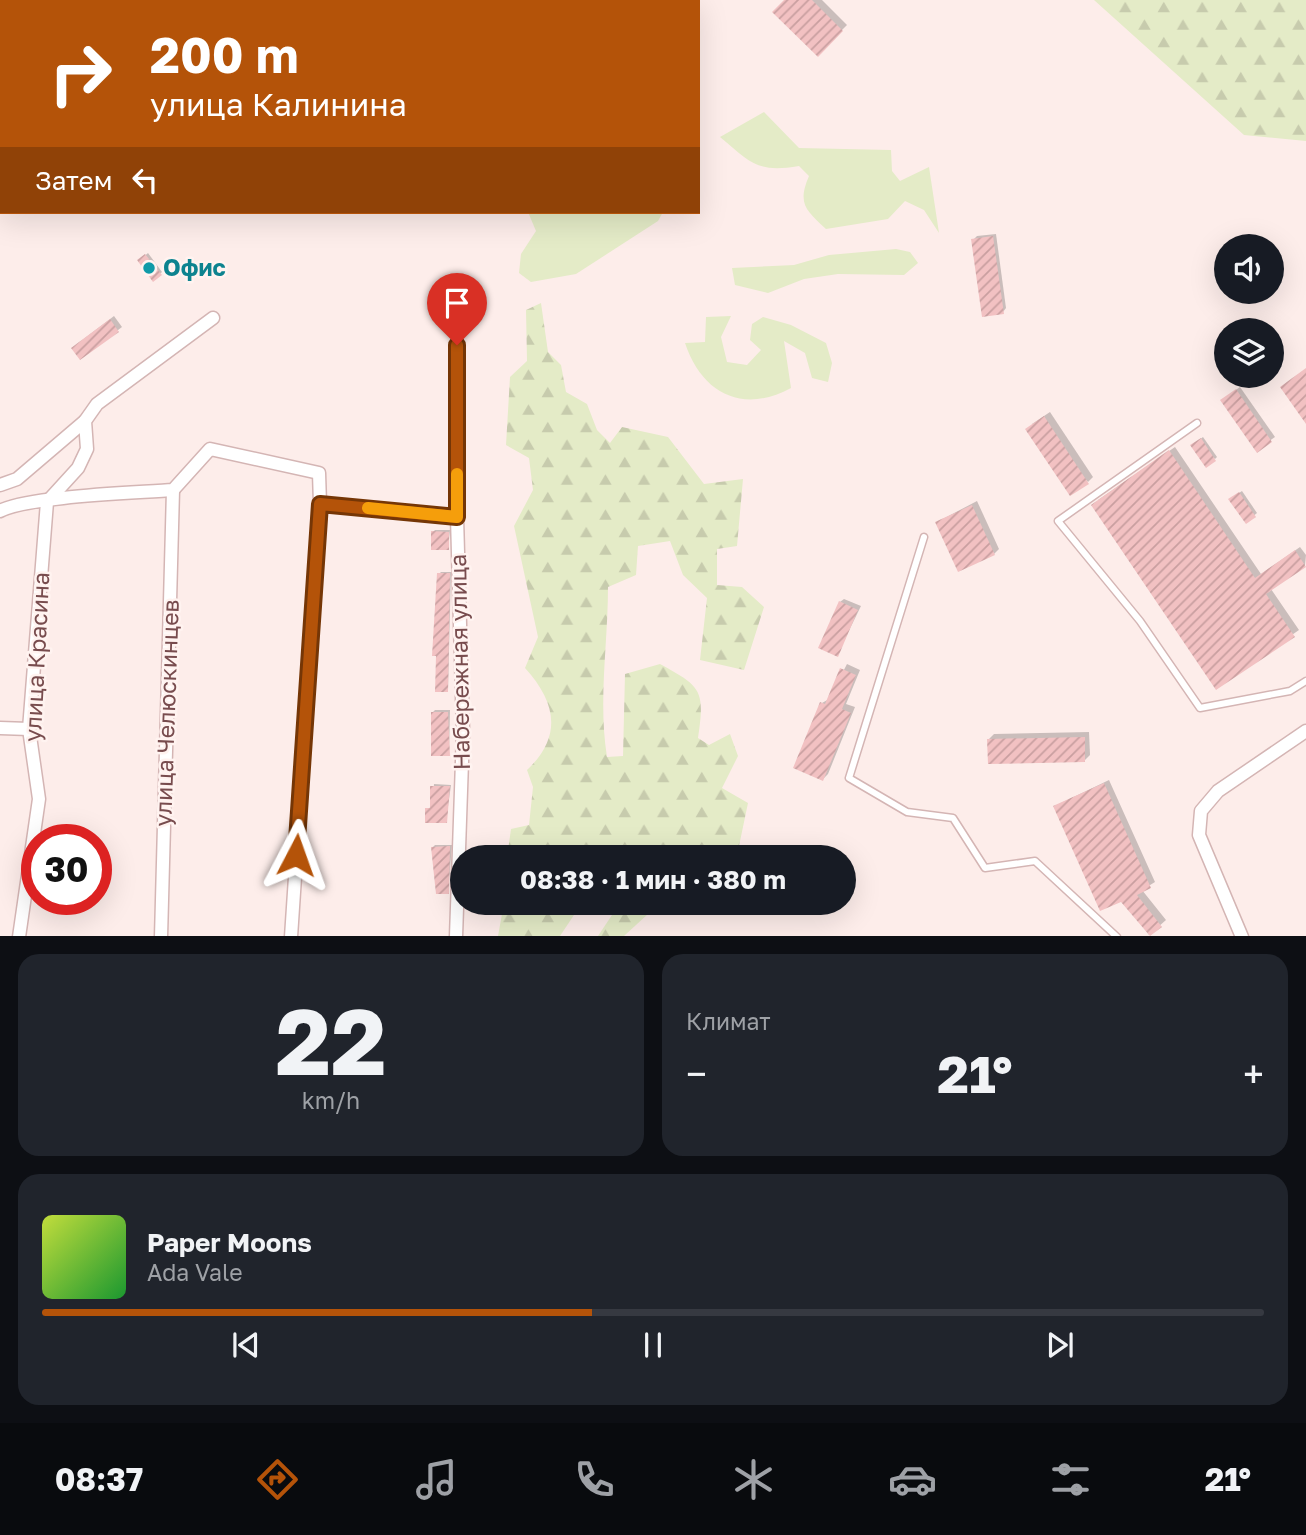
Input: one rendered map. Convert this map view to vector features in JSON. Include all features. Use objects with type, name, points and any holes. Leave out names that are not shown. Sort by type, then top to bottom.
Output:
[{"type":"street","points":[[0,485],[17,479],[85,421],[97,404],[213,318]]},
{"type":"street","name":"Набережная улица","points":[[456,936],[463,732],[457,517],[457,345]]},
{"type":"street","points":[[47,502],[78,468],[87,449],[85,421]]},
{"type":"street","points":[[3,506],[173,490],[211,449],[319,473],[320,504],[291,936]]},
{"type":"street","name":"улица Челюскинцев","points":[[160,936],[173,490]]},
{"type":"street","name":"улица Красина","points":[[19,936],[39,799],[29,729],[47,502]]},
{"type":"street","points":[[320,504],[457,517]]},
{"type":"street","points":[[0,728],[29,729]]},
{"type":"street","points":[[1242,936],[1199,835],[1201,811],[1218,791],[1306,733]]},
{"type":"lane","points":[[1197,423],[1058,521],[1140,621],[1200,708],[1290,691],[1306,681]]},
{"type":"lane","points":[[924,537],[849,778],[908,811],[953,818],[985,868],[1035,861],[1116,936]]},
{"type":"green space","points":[[1094,0],[1306,0],[1306,141],[1244,135]]},
{"type":"green space","points":[[764,112],[799,148],[891,150],[892,171],[900,181],[929,167],[939,233],[924,210],[905,201],[888,219],[826,229],[806,206],[804,193],[809,176],[799,166],[773,168],[755,164],[720,137]]},
{"type":"green space","points":[[529,214],[662,214],[658,221],[576,274],[531,282],[519,273],[521,254],[536,231]]},
{"type":"green space","points":[[896,249],[910,252],[918,263],[904,275],[838,274],[804,279],[768,293],[735,285],[732,268],[794,265],[829,255]]},
{"type":"green space","points":[[541,303],[548,352],[561,365],[566,392],[587,404],[597,430],[610,443],[622,427],[668,437],[704,484],[743,479],[737,546],[717,549],[717,585],[742,587],[764,607],[744,670],[700,660],[707,598],[683,575],[670,541],[638,546],[636,575],[608,587],[603,694],[607,757],[623,756],[625,674],[660,664],[692,685],[700,700],[698,738],[709,745],[730,734],[738,756],[722,788],[748,803],[739,845],[509,845],[511,829],[529,825],[533,787],[527,770],[546,744],[551,719],[543,694],[525,668],[538,637],[514,526],[533,490],[529,458],[506,445],[510,377],[527,361],[526,310]]},
{"type":"green space","points":[[731,316],[721,337],[727,362],[747,365],[761,350],[750,340],[752,324],[763,317],[791,325],[826,343],[832,363],[828,382],[812,378],[805,353],[784,341],[791,388],[773,396],[741,399],[713,387],[692,361],[685,343],[705,342],[706,317]]},
{"type":"green space","points":[[502,915],[574,915],[560,936],[498,936]]},
{"type":"green space","points":[[612,915],[647,915],[624,936],[598,936]]},
{"type":"building","points":[[784,0],[812,0],[843,31],[818,57],[772,12]]},
{"type":"building","points":[[993,236],[1004,314],[982,317],[971,239]]},
{"type":"building","name":"Офис","points":[[145,254],[162,275],[153,282],[137,260]]},
{"type":"building","points":[[110,319],[119,332],[80,360],[71,348]]},
{"type":"building","points":[[1306,368],[1306,424],[1281,388],[1284,388],[1284,384]]},
{"type":"building","points":[[1236,389],[1272,442],[1257,453],[1220,400]]},
{"type":"building","points":[[1044,416],[1089,484],[1070,496],[1025,429]]},
{"type":"building","points":[[1201,438],[1216,461],[1206,468],[1190,445]]},
{"type":"building","points":[[1169,450],[1255,578],[1295,550],[1306,567],[1266,594],[1295,637],[1216,690],[1091,505]]},
{"type":"building","points":[[1239,492],[1256,517],[1246,524],[1228,499]]},
{"type":"building","points":[[972,505],[995,555],[958,572],[935,522]]},
{"type":"building","points":[[431,531],[449,532],[449,550],[431,550]]},
{"type":"building","points":[[437,573],[450,573],[448,692],[435,692],[436,656],[432,656]]},
{"type":"building","points":[[839,601],[858,610],[838,657],[818,648]]},
{"type":"building","points":[[840,668],[856,675],[842,709],[851,713],[823,781],[793,768],[820,702],[825,704]]},
{"type":"building","points":[[431,712],[448,712],[450,756],[431,756]]},
{"type":"building","points":[[1085,737],[1085,762],[988,764],[987,739]]},
{"type":"building","points":[[1104,783],[1151,888],[1137,895],[1162,927],[1150,936],[1121,902],[1100,911],[1053,806]]},
{"type":"building","points":[[430,786],[450,786],[447,823],[425,823],[425,808],[430,808]]},
{"type":"building","points":[[450,846],[449,894],[436,894],[431,847]]},
{"type":"slow traffic","points":[[368,508],[457,517],[457,474]]},
{"type":"place","name":"Офис","points":[[149,268]]},
{"type":"route","points":[[296,855],[320,504],[457,517],[457,345]]}]
